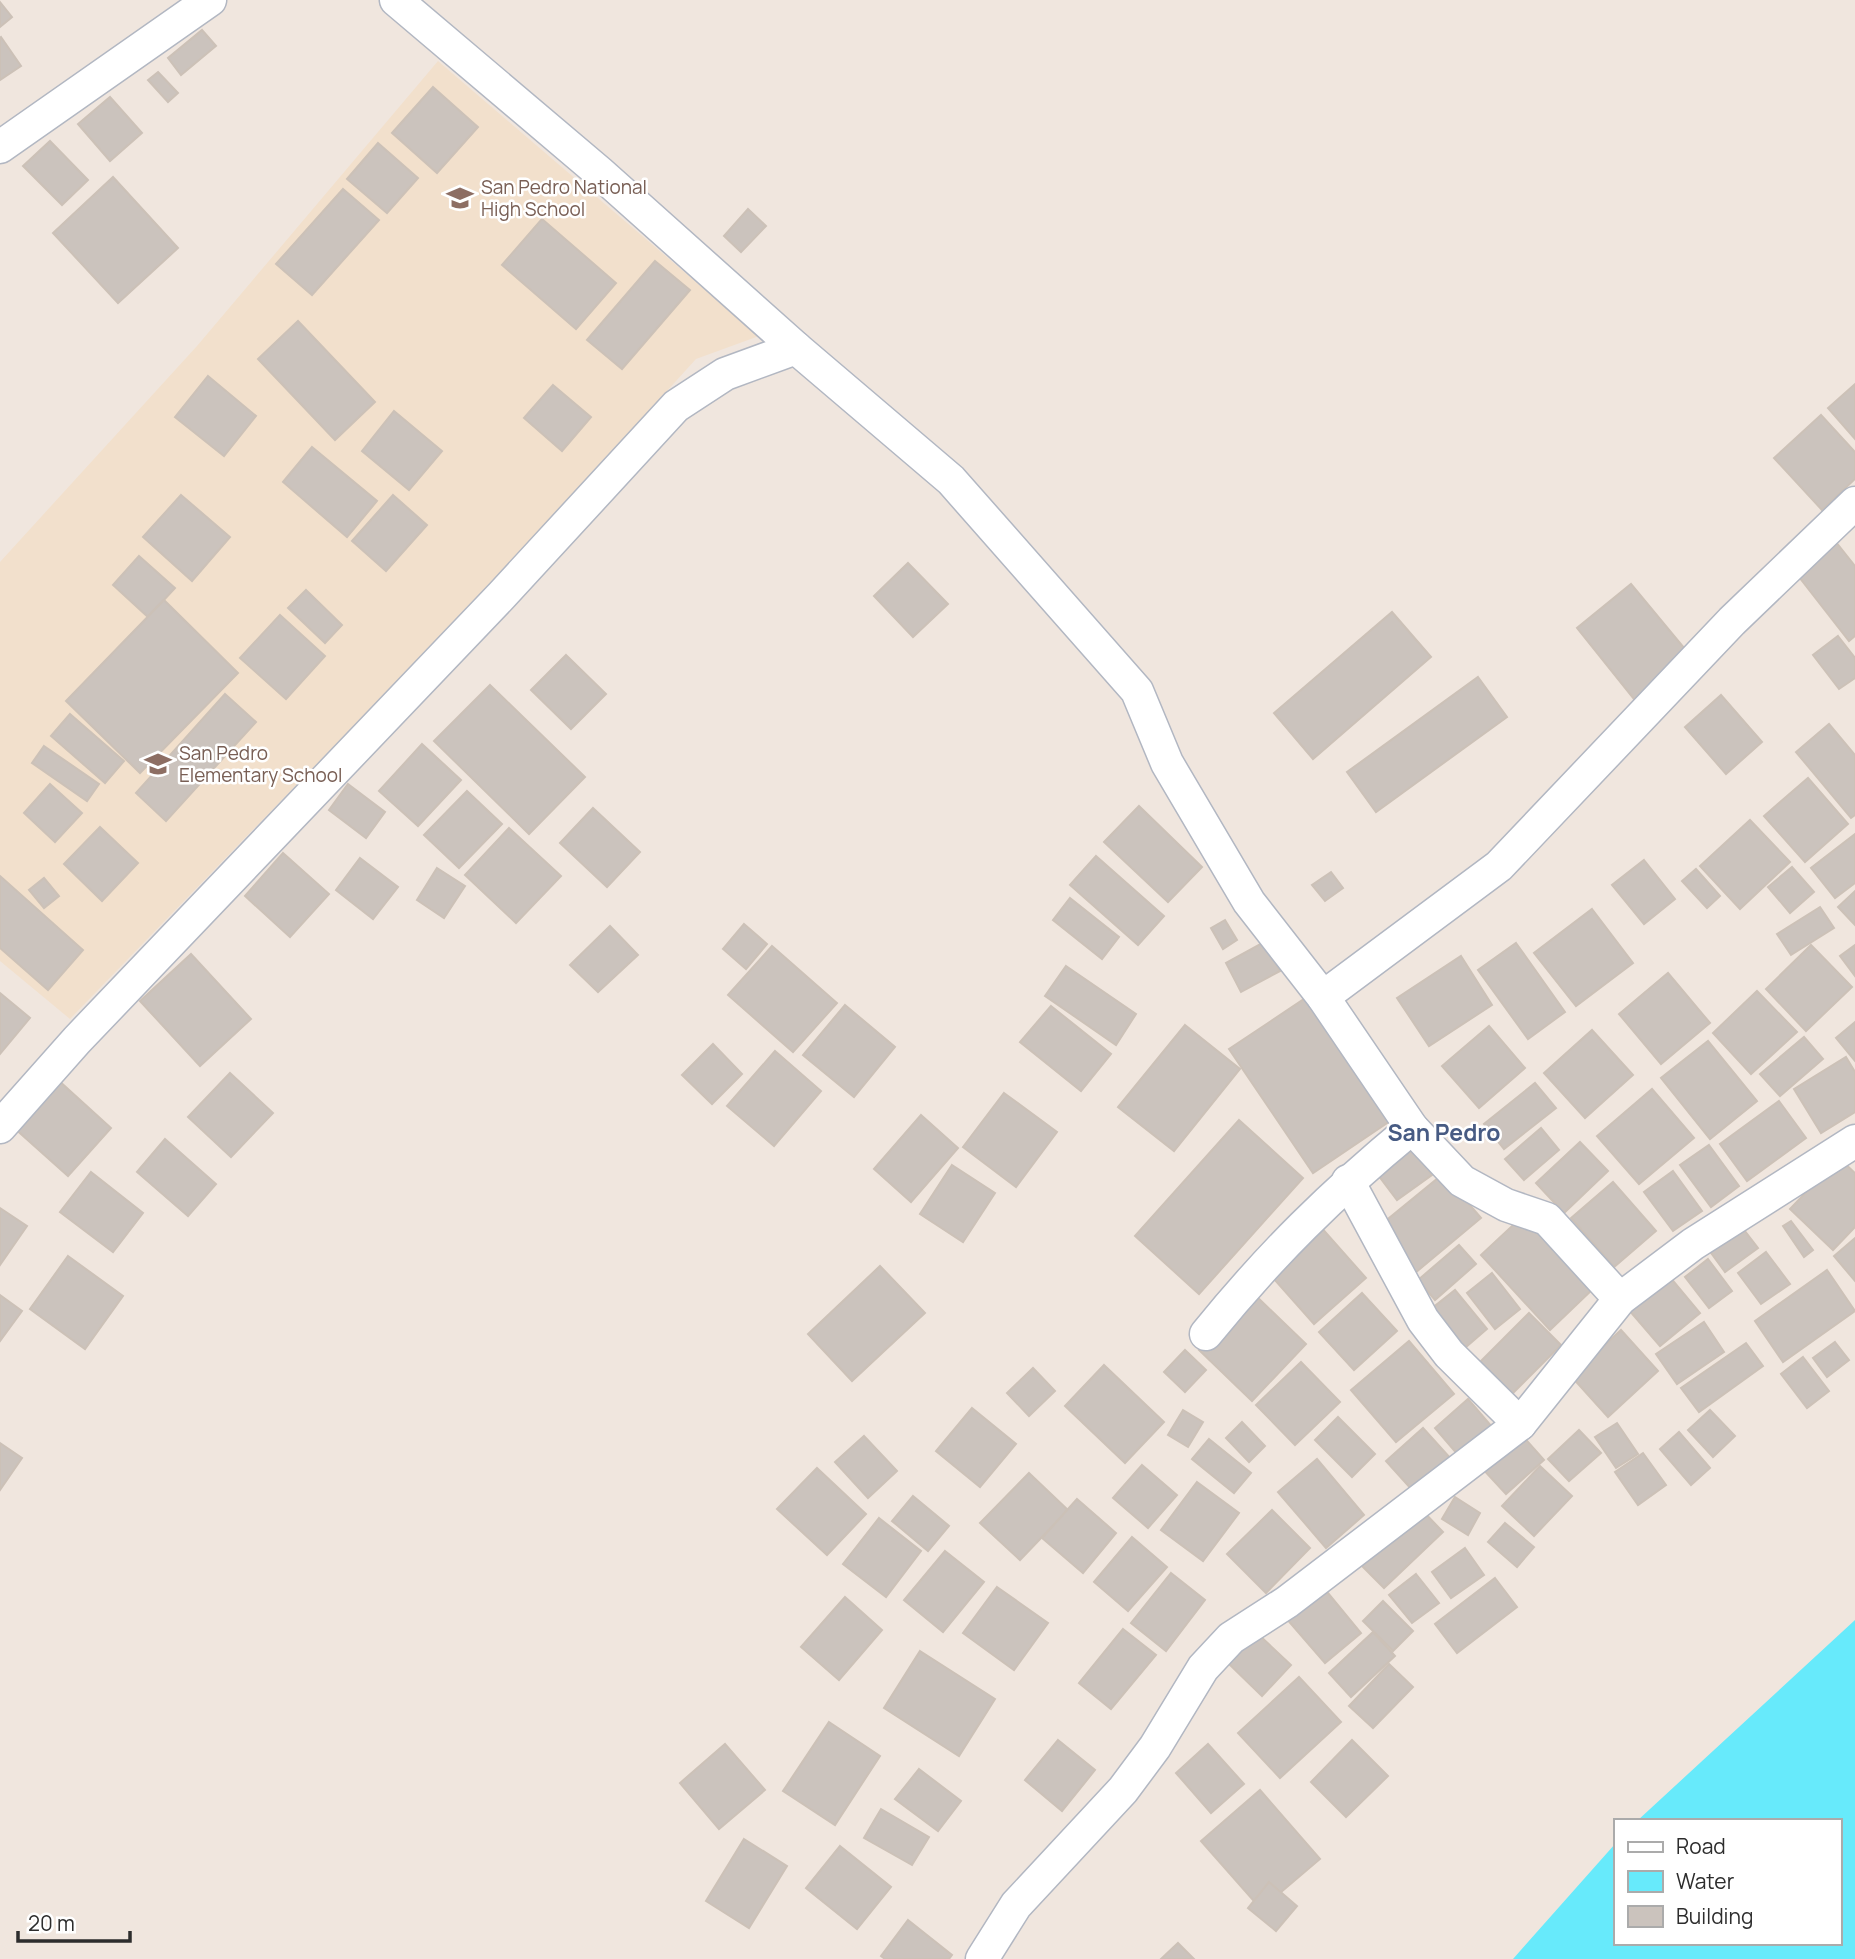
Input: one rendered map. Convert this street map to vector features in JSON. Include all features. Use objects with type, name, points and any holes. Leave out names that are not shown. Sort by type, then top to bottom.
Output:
[{"type":"street","points":[[0,147],[210,0]]},
{"type":"street","points":[[396,0],[599,172],[796,348],[951,480],[1137,691],[1167,763],[1249,902],[1323,997],[1412,1128],[1462,1181],[1506,1205],[1547,1219],[1620,1300]]},
{"type":"street","points":[[0,1127],[77,1040],[512,585],[676,406],[725,374],[796,348]]},
{"type":"street","points":[[1323,997],[1499,866],[1732,621],[1855,503]]},
{"type":"street","points":[[1206,1334],[1260,1267],[1348,1181],[1412,1128]]},
{"type":"street","points":[[982,1959],[1016,1905],[1123,1790],[1155,1747],[1203,1668],[1231,1638],[1287,1602],[1520,1424],[1620,1300],[1693,1244],[1855,1140]]},
{"type":"street","points":[[1348,1181],[1423,1320],[1457,1362],[1520,1424]]},
{"type":"shaded area","points":[[438,61],[759,336],[696,359],[507,567],[70,1019],[0,961],[0,562],[197,346]]},
{"type":"water","points":[[1855,1620],[1855,1959],[1513,1959],[1614,1845],[1614,1945],[1841,1945],[1841,1819],[1639,1819]]},
{"type":"building","points":[[0,2],[12,17],[0,27]]},
{"type":"building","points":[[202,30],[216,46],[181,75],[168,58]]},
{"type":"building","points":[[0,38],[21,66],[0,80]]},
{"type":"building","points":[[158,72],[178,93],[168,102],[148,80]]},
{"type":"building","points":[[433,87],[478,127],[437,173],[392,133]]},
{"type":"building","points":[[110,97],[142,133],[110,161],[78,124]]},
{"type":"building","points":[[50,141],[88,180],[62,205],[23,166]]},
{"type":"building","points":[[378,143],[418,178],[387,213],[347,179]]},
{"type":"building","points":[[113,177],[178,248],[118,303],[53,233]]},
{"type":"building","points":[[343,189],[379,220],[312,295],[276,264]]},
{"type":"building","points":[[748,209],[766,226],[741,252],[724,236]]},
{"type":"building","points":[[542,219],[616,283],[576,329],[502,265]]},
{"type":"building","points":[[655,261],[690,290],[622,369],[587,340]]},
{"type":"building","points":[[298,321],[375,402],[335,440],[258,359]]},
{"type":"building","points":[[208,376],[256,416],[224,456],[175,417]]},
{"type":"building","points":[[1855,384],[1855,439],[1828,408]]},
{"type":"building","points":[[553,385],[591,417],[562,451],[524,418]]},
{"type":"building","points":[[394,411],[442,451],[409,490],[362,451]]},
{"type":"building","points":[[1821,415],[1855,452],[1855,479],[1822,510],[1774,458]]},
{"type":"building","points":[[312,447],[377,501],[347,537],[283,482]]},
{"type":"building","points":[[181,495],[230,537],[192,581],[143,537]]},
{"type":"building","points":[[393,495],[427,525],[386,571],[352,541]]},
{"type":"building","points":[[1832,537],[1855,566],[1855,636],[1849,641],[1792,568]]},
{"type":"building","points":[[139,556],[175,588],[148,617],[113,585]]},
{"type":"building","points":[[908,563],[948,604],[913,637],[874,596]]},
{"type":"building","points":[[1631,584],[1690,655],[1634,699],[1577,628]]},
{"type":"building","points":[[306,590],[342,625],[325,643],[288,608]]},
{"type":"building","points":[[164,600],[238,673],[140,773],[66,701]]},
{"type":"building","points":[[1392,612],[1431,657],[1313,759],[1274,713]]},
{"type":"building","points":[[280,615],[325,656],[286,699],[240,658]]},
{"type":"building","points":[[1838,636],[1855,658],[1855,678],[1839,689],[1813,655]]},
{"type":"building","points":[[566,655],[606,694],[571,729],[531,690]]},
{"type":"building","points":[[1478,677],[1507,717],[1376,812],[1347,772]]},
{"type":"building","points":[[490,685],[585,777],[529,834],[434,741]]},
{"type":"building","points":[[225,694],[256,722],[166,821],[136,793]]},
{"type":"building","points":[[1721,695],[1762,742],[1726,774],[1685,727]]},
{"type":"building","points":[[70,714],[124,761],[105,783],[51,736]]},
{"type":"building","points":[[1829,724],[1855,755],[1855,815],[1851,818],[1796,752]]},
{"type":"building","points":[[422,744],[461,780],[418,826],[379,791]]},
{"type":"building","points":[[44,746],[99,784],[87,801],[32,763]]},
{"type":"building","points":[[1808,778],[1848,824],[1805,862],[1764,816]]},
{"type":"building","points":[[50,784],[82,813],[55,842],[24,813]]},
{"type":"building","points":[[348,784],[385,812],[366,838],[329,810]]},
{"type":"building","points":[[467,791],[502,824],[459,868],[424,835]]},
{"type":"building","points":[[1139,806],[1202,867],[1168,902],[1104,842]]},
{"type":"building","points":[[593,808],[640,852],[607,887],[560,843]]},
{"type":"building","points":[[1750,820],[1790,862],[1740,909],[1700,866]]},
{"type":"building","points":[[100,827],[138,863],[102,901],[64,864]]},
{"type":"building","points":[[509,828],[561,876],[516,923],[465,875]]},
{"type":"building","points":[[1855,834],[1855,883],[1835,898],[1811,868]]},
{"type":"building","points":[[283,853],[329,894],[290,937],[245,896]]},
{"type":"building","points":[[1096,856],[1164,916],[1138,945],[1070,885]]},
{"type":"building","points":[[360,858],[398,887],[373,919],[336,890]]},
{"type":"building","points":[[1644,860],[1675,899],[1644,924],[1612,885]]},
{"type":"building","points":[[1792,867],[1814,892],[1790,913],[1768,887]]},
{"type":"building","points":[[437,868],[465,886],[444,918],[417,900]]},
{"type":"building","points":[[1696,869],[1720,896],[1707,908],[1682,881]]},
{"type":"building","points":[[1331,872],[1343,888],[1325,901],[1312,885]]},
{"type":"building","points":[[0,876],[83,950],[48,990],[0,948]]},
{"type":"building","points":[[44,878],[59,896],[44,908],[29,890]]},
{"type":"building","points":[[1855,891],[1855,925],[1838,907]]},
{"type":"building","points":[[1070,898],[1119,937],[1102,959],[1053,920]]},
{"type":"building","points":[[1820,907],[1834,928],[1791,955],[1777,934]]},
{"type":"building","points":[[1592,909],[1633,963],[1576,1006],[1534,953]]},
{"type":"building","points":[[1225,920],[1237,940],[1223,949],[1211,928]]},
{"type":"building","points":[[744,924],[767,944],[746,969],[723,949]]},
{"type":"building","points":[[610,926],[638,955],[598,992],[570,965]]},
{"type":"building","points":[[1264,942],[1280,971],[1241,992],[1226,963]]},
{"type":"building","points":[[1516,943],[1565,1012],[1528,1039],[1478,970]]},
{"type":"building","points":[[1811,945],[1852,987],[1806,1031],[1766,989]]},
{"type":"building","points":[[1855,945],[1855,976],[1840,956]]},
{"type":"building","points":[[772,946],[837,1003],[793,1052],[728,995]]},
{"type":"building","points":[[191,954],[251,1019],[200,1066],[140,1001]]},
{"type":"building","points":[[1461,956],[1492,1005],[1429,1046],[1397,998]]},
{"type":"building","points":[[1066,966],[1136,1014],[1116,1045],[1045,996]]},
{"type":"building","points":[[1668,973],[1710,1023],[1661,1064],[1619,1014]]},
{"type":"building","points":[[1316,991],[1399,1115],[1313,1173],[1229,1049]]},
{"type":"building","points":[[1757,991],[1797,1032],[1751,1074],[1713,1033]]},
{"type":"building","points":[[0,993],[30,1018],[0,1054]]},
{"type":"building","points":[[845,1005],[895,1047],[854,1097],[803,1055]]},
{"type":"building","points":[[1051,1006],[1111,1054],[1081,1091],[1020,1042]]},
{"type":"building","points":[[1855,1022],[1855,1061],[1836,1038]]},
{"type":"building","points":[[1185,1025],[1240,1069],[1174,1151],[1118,1107]]},
{"type":"building","points":[[1489,1026],[1525,1068],[1479,1108],[1442,1066]]},
{"type":"building","points":[[1592,1030],[1633,1075],[1585,1118],[1544,1073]]},
{"type":"building","points":[[1804,1037],[1823,1059],[1780,1096],[1760,1074]]},
{"type":"building","points":[[1708,1041],[1757,1101],[1710,1139],[1661,1078]]},
{"type":"building","points":[[713,1044],[742,1074],[712,1104],[682,1075]]},
{"type":"building","points":[[775,1051],[821,1091],[774,1146],[727,1106]]},
{"type":"building","points":[[1846,1057],[1855,1072],[1855,1112],[1821,1133],[1794,1089]]},
{"type":"building","points":[[230,1073],[273,1113],[231,1157],[188,1117]]},
{"type":"building","points":[[57,1079],[111,1128],[68,1176],[13,1127]]},
{"type":"building","points":[[1535,1083],[1556,1108],[1504,1149],[1484,1124]]},
{"type":"building","points":[[1652,1089],[1694,1138],[1639,1184],[1597,1136]]},
{"type":"building","points":[[1004,1093],[1057,1132],[1016,1187],[963,1147]]},
{"type":"building","points":[[1779,1101],[1806,1138],[1747,1181],[1720,1144]]},
{"type":"building","points":[[921,1115],[958,1148],[911,1202],[874,1169]]},
{"type":"building","points":[[1239,1120],[1303,1178],[1199,1294],[1135,1236]]},
{"type":"building","points":[[1541,1128],[1559,1150],[1524,1180],[1505,1159]]},
{"type":"building","points":[[165,1139],[216,1184],[188,1216],[137,1172]]},
{"type":"building","points":[[1580,1142],[1608,1171],[1564,1213],[1536,1183]]},
{"type":"building","points":[[1410,1145],[1432,1175],[1397,1200],[1375,1171]]},
{"type":"building","points":[[1709,1145],[1739,1186],[1711,1207],[1680,1165]]},
{"type":"building","points":[[1839,1158],[1855,1173],[1855,1227],[1833,1250],[1790,1209]]},
{"type":"building","points":[[952,1165],[995,1193],[963,1242],[920,1214]]},
{"type":"building","points":[[1673,1171],[1702,1211],[1673,1231],[1644,1192]]},
{"type":"building","points":[[91,1172],[143,1213],[113,1252],[60,1212]]},
{"type":"building","points":[[1443,1174],[1481,1218],[1415,1273],[1377,1228]]},
{"type":"building","points":[[1613,1182],[1656,1231],[1614,1267],[1571,1218]]},
{"type":"building","points":[[0,1208],[27,1226],[0,1265]]},
{"type":"building","points":[[1526,1213],[1595,1287],[1550,1330],[1481,1255]]},
{"type":"building","points":[[1791,1221],[1813,1250],[1804,1257],[1783,1226]]},
{"type":"building","points":[[1738,1222],[1758,1248],[1725,1272],[1706,1246]]},
{"type":"building","points":[[1319,1225],[1366,1278],[1314,1324],[1267,1271]]},
{"type":"building","points":[[1855,1238],[1855,1281],[1834,1256]]},
{"type":"building","points":[[1459,1245],[1476,1264],[1435,1300],[1418,1280]]},
{"type":"building","points":[[1766,1252],[1790,1284],[1761,1304],[1738,1273]]},
{"type":"building","points":[[68,1256],[123,1296],[85,1349],[30,1309]]},
{"type":"building","points":[[1708,1259],[1732,1291],[1709,1308],[1685,1277]]},
{"type":"building","points":[[880,1266],[925,1313],[852,1381],[808,1334]]},
{"type":"building","points":[[1827,1270],[1855,1311],[1783,1362],[1755,1321]]},
{"type":"building","points":[[1492,1273],[1520,1309],[1495,1329],[1467,1293]]},
{"type":"building","points":[[1669,1276],[1700,1313],[1660,1346],[1629,1310]]},
{"type":"building","points":[[1455,1290],[1487,1329],[1459,1353],[1426,1313]]},
{"type":"building","points":[[1253,1293],[1306,1344],[1252,1401],[1199,1350]]},
{"type":"building","points":[[1362,1293],[1397,1331],[1354,1370],[1319,1332]]},
{"type":"building","points":[[0,1295],[22,1311],[0,1341]]},
{"type":"building","points":[[1529,1313],[1561,1345],[1503,1403],[1471,1371]]},
{"type":"building","points":[[1704,1322],[1724,1352],[1677,1384],[1656,1354]]},
{"type":"building","points":[[1621,1330],[1658,1371],[1608,1417],[1571,1376]]},
{"type":"building","points":[[1409,1341],[1454,1394],[1396,1442],[1351,1390]]},
{"type":"building","points":[[1835,1342],[1849,1360],[1827,1377],[1813,1358]]},
{"type":"building","points":[[1746,1343],[1763,1366],[1699,1412],[1681,1388]]},
{"type":"building","points":[[1185,1350],[1206,1370],[1185,1392],[1164,1372]]},
{"type":"building","points":[[1803,1357],[1829,1391],[1807,1408],[1781,1374]]},
{"type":"building","points":[[1301,1362],[1340,1402],[1295,1445],[1256,1405]]},
{"type":"building","points":[[1104,1365],[1164,1422],[1125,1463],[1065,1406]]},
{"type":"building","points":[[1033,1368],[1055,1391],[1029,1416],[1007,1393]]},
{"type":"building","points":[[1468,1399],[1492,1427],[1459,1456],[1435,1428]]},
{"type":"building","points":[[972,1408],[1016,1444],[980,1487],[936,1451]]},
{"type":"building","points":[[1183,1410],[1203,1422],[1188,1447],[1168,1435]]},
{"type":"building","points":[[1710,1410],[1735,1436],[1713,1457],[1688,1430]]},
{"type":"building","points":[[1338,1417],[1375,1454],[1352,1477],[1315,1440]]},
{"type":"building","points":[[1242,1422],[1265,1446],[1249,1462],[1226,1438]]},
{"type":"building","points":[[1617,1423],[1638,1454],[1616,1468],[1595,1437]]},
{"type":"building","points":[[1423,1428],[1451,1459],[1414,1492],[1386,1461]]},
{"type":"building","points":[[1579,1430],[1601,1453],[1569,1481],[1548,1459]]},
{"type":"building","points":[[1519,1432],[1544,1460],[1506,1494],[1481,1467]]},
{"type":"building","points":[[1679,1432],[1710,1468],[1691,1485],[1660,1449]]},
{"type":"building","points":[[864,1436],[897,1471],[868,1498],[835,1462]]},
{"type":"building","points":[[1209,1439],[1251,1473],[1234,1493],[1192,1459]]},
{"type":"building","points":[[0,1443],[22,1458],[0,1490]]},
{"type":"building","points":[[1643,1453],[1666,1485],[1638,1505],[1615,1472]]},
{"type":"building","points":[[1317,1459],[1364,1515],[1326,1548],[1278,1492]]},
{"type":"building","points":[[1142,1465],[1177,1495],[1148,1528],[1113,1498]]},
{"type":"building","points":[[1540,1466],[1572,1496],[1534,1536],[1502,1506]]},
{"type":"building","points":[[817,1468],[866,1514],[827,1555],[777,1509]]},
{"type":"building","points":[[1029,1473],[1068,1510],[1020,1560],[980,1523]]},
{"type":"building","points":[[1197,1482],[1239,1513],[1203,1561],[1161,1530]]},
{"type":"building","points":[[913,1496],[949,1526],[928,1551],[892,1521]]},
{"type":"building","points":[[1455,1497],[1480,1513],[1468,1535],[1442,1519]]},
{"type":"building","points":[[1077,1499],[1116,1533],[1083,1573],[1042,1538]]},
{"type":"building","points":[[1419,1507],[1443,1532],[1384,1588],[1360,1564]]},
{"type":"building","points":[[1272,1510],[1310,1548],[1266,1593],[1227,1554]]},
{"type":"building","points":[[879,1518],[921,1551],[886,1597],[843,1564]]},
{"type":"building","points":[[1505,1523],[1534,1547],[1517,1567],[1488,1542]]},
{"type":"building","points":[[1132,1537],[1167,1567],[1128,1611],[1094,1582]]},
{"type":"building","points":[[1465,1548],[1484,1575],[1451,1598],[1432,1572]]},
{"type":"building","points":[[945,1551],[984,1582],[943,1632],[904,1600]]},
{"type":"building","points":[[1171,1573],[1205,1600],[1166,1651],[1131,1623]]},
{"type":"building","points":[[1416,1574],[1439,1603],[1412,1623],[1389,1595]]},
{"type":"building","points":[[1495,1578],[1517,1607],[1457,1653],[1435,1624]]},
{"type":"building","points":[[997,1587],[1048,1623],[1014,1670],[963,1633]]},
{"type":"building","points":[[1323,1587],[1361,1633],[1325,1663],[1286,1618]]},
{"type":"building","points":[[845,1597],[882,1630],[839,1680],[801,1647]]},
{"type":"building","points":[[1383,1601],[1413,1631],[1393,1651],[1363,1621]]},
{"type":"building","points":[[1123,1629],[1156,1655],[1111,1709],[1079,1683]]},
{"type":"building","points":[[1373,1632],[1395,1656],[1351,1697],[1329,1673]]},
{"type":"building","points":[[1258,1634],[1291,1665],[1262,1696],[1229,1664]]},
{"type":"building","points":[[920,1651],[995,1699],[959,1756],[884,1708]]},
{"type":"building","points":[[1389,1664],[1413,1687],[1373,1728],[1349,1706]]},
{"type":"building","points":[[1299,1677],[1341,1722],[1280,1778],[1238,1733]]},
{"type":"building","points":[[829,1722],[880,1756],[835,1825],[783,1791]]},
{"type":"building","points":[[1058,1740],[1095,1770],[1062,1811],[1025,1780]]},
{"type":"building","points":[[1352,1740],[1388,1776],[1346,1817],[1311,1782]]},
{"type":"building","points":[[725,1744],[765,1790],[719,1829],[680,1783]]},
{"type":"building","points":[[1208,1744],[1244,1784],[1211,1813],[1176,1773]]},
{"type":"building","points":[[919,1769],[961,1801],[938,1831],[895,1799]]},
{"type":"building","points":[[1260,1790],[1320,1859],[1261,1909],[1201,1841]]},
{"type":"building","points":[[881,1809],[929,1837],[912,1865],[864,1838]]},
{"type":"building","points":[[744,1839],[787,1866],[749,1928],[706,1901]]},
{"type":"building","points":[[840,1846],[891,1887],[857,1929],[806,1888]]},
{"type":"building","points":[[1269,1882],[1297,1906],[1276,1931],[1248,1908]]},
{"type":"building","points":[[908,1920],[952,1955],[949,1959],[885,1959],[881,1956]]},
{"type":"building","points":[[1178,1943],[1194,1959],[1161,1959]]},
{"type":"place","name":"San Pedro National High School","points":[[460,198]]},
{"type":"place","name":"San Pedro Elementary School","points":[[158,764]]},
{"type":"district","name":"San Pedro","points":[[1444,1132]]}]
